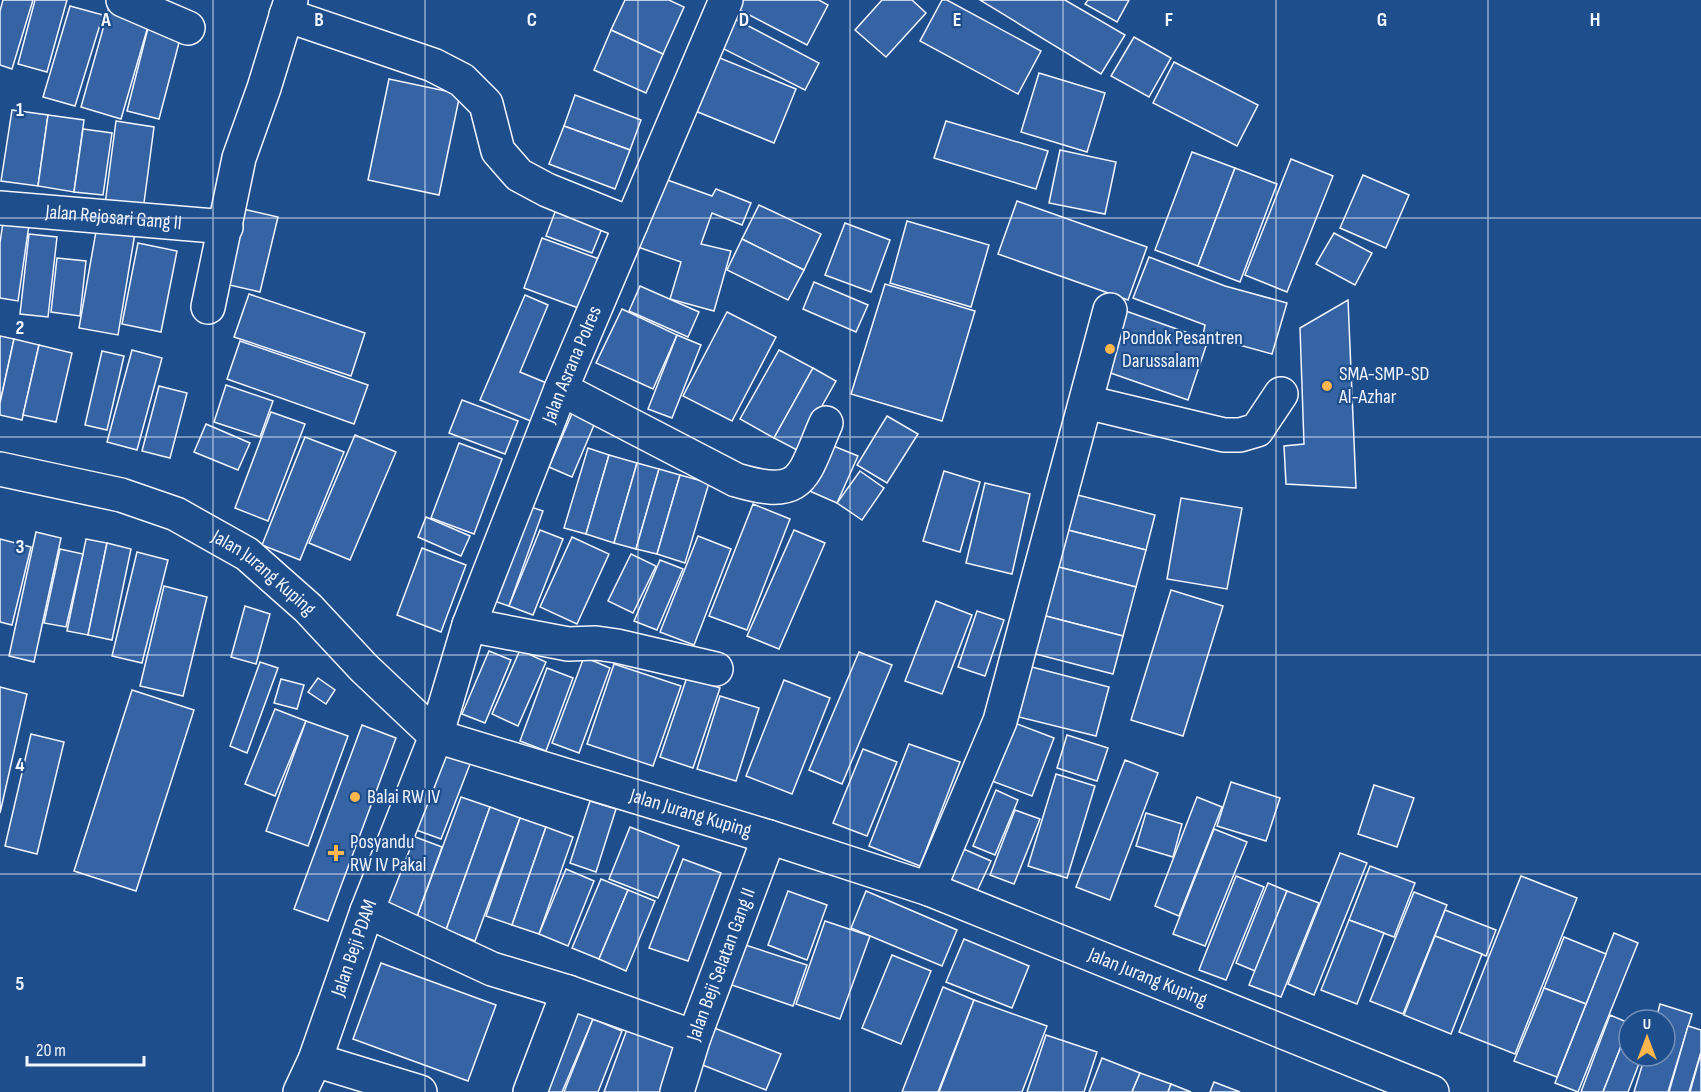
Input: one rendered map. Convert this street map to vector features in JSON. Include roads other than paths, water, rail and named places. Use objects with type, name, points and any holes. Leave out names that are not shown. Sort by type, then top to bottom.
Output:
[{"type":"street","points":[[123,0],[188,28]]},
{"type":"street","name":"Jalan Asrana Polres","points":[[436,736],[469,625],[561,389],[726,0]]},
{"type":"street","points":[[208,307],[239,158],[289,8],[433,65],[462,80],[486,104],[498,151],[519,175],[548,190],[631,224]]},
{"type":"street","name":"Jalan Rejosari Gang II","points":[[0,208],[226,227]]},
{"type":"street","points":[[929,889],[1000,722],[1110,310]]},
{"type":"street","points":[[561,389],[736,480],[765,488],[786,487],[801,479],[826,423]]},
{"type":"street","points":[[1086,402],[1224,435],[1240,435],[1257,430],[1281,394]]},
{"type":"street","name":"Jalan Jurang Kuping","points":[[0,469],[121,495],[176,514],[247,554],[308,608],[364,668],[436,736],[769,837],[929,889],[1432,1092]]},
{"type":"street","points":[[469,625],[568,644],[596,643],[617,646],[716,669]]},
{"type":"street","name":"Jalan Beji PDAM","points":[[300,1092],[315,1060],[367,911],[436,736]]},
{"type":"street","name":"Jalan Beji Selatan Gang II","points":[[677,1092],[694,1037],[769,837]]},
{"type":"street","points":[[367,911],[492,969],[568,992],[694,1037]]},
{"type":"street","points":[[530,1092],[568,992]]},
{"type":"street","points":[[315,1060],[420,1092]]},
{"type":"place","name":"Pondok Pesantren Darussalam","points":[[1110,349]]},
{"type":"place","name":"SMA-SMP-SD Al-Azhar","points":[[1327,386]]},
{"type":"place","name":"Balai RW IV","points":[[355,797]]},
{"type":"place","name":"Posyandu RW IV Pakal","points":[[336,853]]}]
